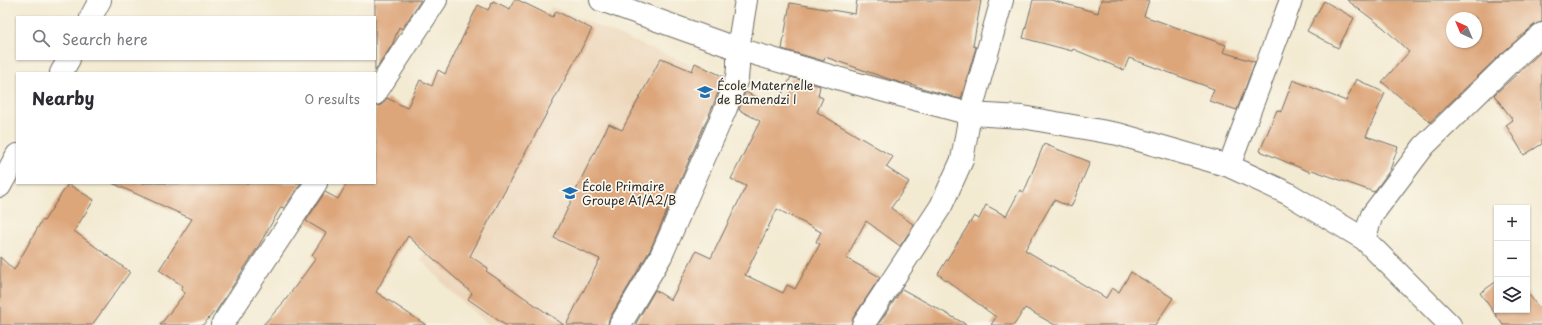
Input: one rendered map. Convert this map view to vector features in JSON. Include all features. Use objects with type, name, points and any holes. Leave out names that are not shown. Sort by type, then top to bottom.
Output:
[{"type":"street","points":[[92,16],[100,0]]},
{"type":"street","points":[[376,92],[436,0]]},
{"type":"street","points":[[601,0],[738,49],[851,82],[970,114],[1022,116],[1118,134],[1229,166],[1287,193],[1364,239],[1450,325]]},
{"type":"street","points":[[620,325],[661,256],[726,108],[737,78],[738,49],[746,0]]},
{"type":"street","points":[[863,325],[941,206],[962,160],[970,114],[1002,0]]},
{"type":"street","points":[[1229,166],[1291,0]]},
{"type":"street","points":[[1364,239],[1372,215],[1424,146],[1508,64],[1542,34]]},
{"type":"street","points":[[62,72],[68,60]]},
{"type":"street","points":[[0,186],[16,157]]},
{"type":"street","points":[[222,325],[315,184]]},
{"type":"shaded area","name":"École Primaire Groupe A1/A2/B","points":[[551,7],[691,65],[671,106],[720,127],[617,325],[489,325],[452,293],[421,259]]},
{"type":"building","points":[[375,0],[421,0],[402,29],[399,27],[392,45],[375,71],[376,16]]},
{"type":"building","points":[[514,0],[518,0],[553,17],[556,11],[592,29],[470,256],[488,268],[486,271],[564,325],[505,325],[468,299],[472,293],[408,236],[376,292],[426,325],[263,325],[284,302],[316,258],[312,255],[326,233],[306,221],[325,192],[338,199],[346,184],[376,184],[376,106],[381,105],[387,98],[407,108],[420,80],[432,86],[438,70],[445,74],[478,5],[488,10],[493,1],[510,9]]},
{"type":"building","points":[[857,0],[981,0],[973,46],[976,47],[961,99],[905,82],[905,84],[892,80],[825,57],[824,61],[782,49],[790,3],[855,14]]},
{"type":"building","points":[[1033,0],[1051,0],[1098,13],[1101,0],[1149,0],[1144,16],[1226,45],[1223,52],[1255,62],[1237,110],[1209,101],[1214,89],[1129,58],[1124,70],[1073,49],[1072,51],[1023,38]]},
{"type":"building","points":[[1347,0],[1542,0],[1542,22],[1534,25],[1500,55],[1430,122],[1382,82],[1409,52],[1384,28]]},
{"type":"building","points":[[1324,1],[1354,18],[1338,48],[1307,31]]},
{"type":"building","points":[[1542,51],[1542,144],[1524,155],[1506,125],[1513,120],[1494,95]]},
{"type":"building","points":[[661,58],[692,71],[695,63],[724,77],[650,250],[609,319],[608,325],[566,325],[600,259],[554,238],[609,124],[622,130]]},
{"type":"building","points":[[791,77],[820,86],[818,96],[823,98],[817,112],[893,157],[886,167],[909,182],[891,208],[914,225],[900,246],[866,221],[846,258],[880,277],[853,318],[851,325],[635,325],[655,290],[671,300],[696,251],[711,258],[746,186],[731,179],[760,121],[739,110],[745,92],[776,106]],"holes":[[[777,209],[821,232],[816,242],[820,244],[795,289],[787,285],[783,293],[745,275]]]},
{"type":"building","points":[[1356,79],[1385,93],[1366,136],[1398,147],[1390,170],[1374,192],[1312,170],[1310,172],[1260,151],[1277,110],[1281,112],[1293,80],[1346,101]]},
{"type":"building","points":[[1044,144],[1090,162],[1071,207],[1054,200],[1025,250],[1106,298],[1112,288],[1119,292],[1131,272],[1173,298],[1155,325],[1055,325],[1025,308],[1014,325],[991,325],[996,317],[938,274],[974,216],[979,219],[986,205],[1006,216],[1020,190],[1024,192]]},
{"type":"building","points":[[68,184],[94,200],[74,231],[130,272],[92,325],[0,325],[0,257],[14,270],[42,220],[44,221]]},
{"type":"building","points":[[114,184],[300,184],[284,208],[281,207],[258,247],[215,313],[214,312],[203,325],[160,325],[185,293],[181,290],[183,286],[159,270],[192,219]]},
{"type":"building","points":[[1494,283],[1494,312],[1480,293]]},
{"type":"building","points":[[902,289],[967,325],[878,325]]},
{"type":"building","points":[[1530,296],[1542,312],[1542,325],[1503,325],[1494,313],[1530,313]]},
{"type":"place","name":"École Maternelle de Bamendzi I","points":[[705,92]]},
{"type":"place","name":"École Primaire Groupe A1/A2/B","points":[[570,193]]}]
